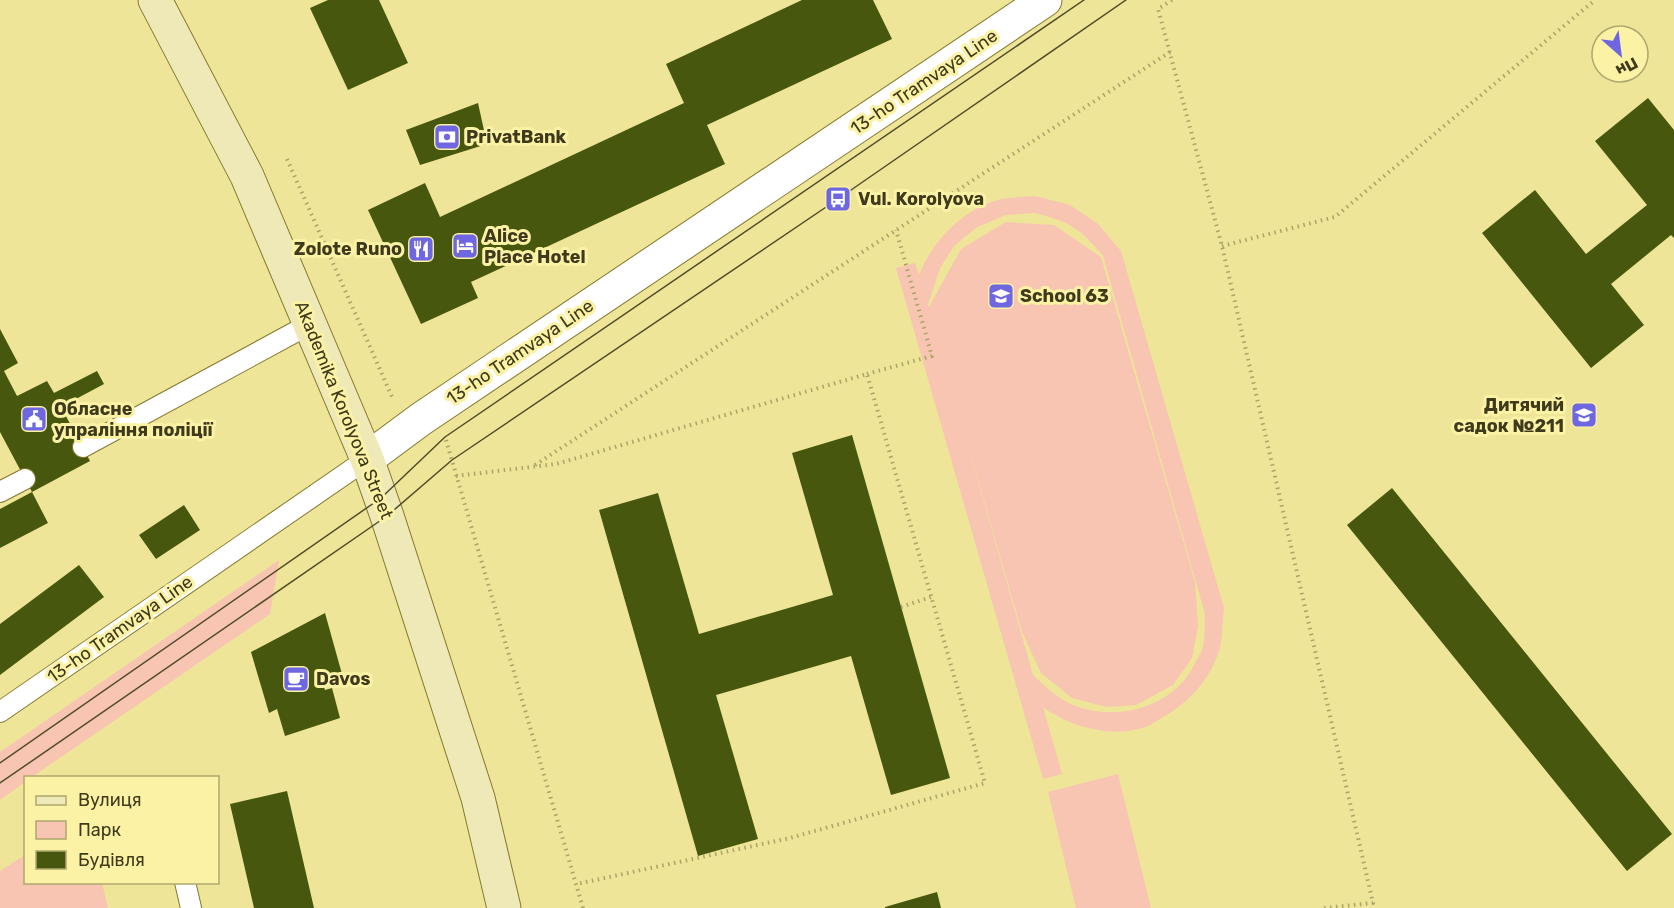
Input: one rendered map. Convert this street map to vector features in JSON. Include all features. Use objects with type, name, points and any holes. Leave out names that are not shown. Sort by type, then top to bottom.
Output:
[{"type":"main road","name":"Akademika Korolyova Street","points":[[155,0],[247,176],[367,459],[478,798],[504,908]]},
{"type":"street","name":"13-ho Tramvaya Line","points":[[367,459],[421,419],[1045,0]]},
{"type":"lane","points":[[83,447],[310,324]]},
{"type":"lane","name":"13-ho Tramvaya Line","points":[[0,712],[367,459]]},
{"type":"lane","points":[[0,492],[25,479]]},
{"type":"lane","points":[[185,884],[191,908]]},
{"type":"path","points":[[1172,0],[1158,9],[1222,246],[1373,903],[1324,908]]},
{"type":"path","points":[[1222,246],[1335,218],[1595,0]]},
{"type":"path","points":[[535,465],[1170,52]]},
{"type":"path","points":[[287,159],[391,398]]},
{"type":"path","points":[[583,908],[456,476],[556,464],[932,356],[896,230]]},
{"type":"path","points":[[577,884],[790,838],[985,783],[867,374]]},
{"type":"path","points":[[901,607],[931,597]]},
{"type":"green space","points":[[1035,196],[1070,205],[1098,224],[1121,251],[1224,608],[1220,649],[1208,675],[1178,708],[1150,725],[1130,731],[1103,731],[1077,725],[1043,707],[1062,774],[1043,779],[896,268],[915,263],[919,275],[941,238],[963,218],[988,203],[1002,199]],"holes":[[[1035,213],[1074,227],[1103,256],[1205,614],[1202,648],[1186,677],[1162,699],[1132,710],[1098,711],[1075,706],[1056,695],[1033,675],[957,407],[1022,632],[1041,673],[1072,698],[1107,707],[1136,705],[1173,685],[1192,658],[1198,626],[1195,582],[1101,257],[1054,225],[1006,222],[961,249],[929,307],[928,305],[940,268],[954,246],[977,227],[1006,215]]]},
{"type":"green space","points":[[279,560],[270,614],[33,776],[24,776],[24,783],[0,800],[0,752]]},
{"type":"green space","points":[[1118,774],[1151,908],[1076,908],[1048,792]]},
{"type":"green space","points":[[24,856],[24,884],[102,884],[108,908],[0,908],[0,871]]},
{"type":"building","points":[[328,0],[379,0],[408,63],[348,90],[310,8]]},
{"type":"building","points":[[802,0],[873,0],[892,39],[707,125],[725,164],[471,282],[478,298],[421,324],[368,210],[425,183],[440,217],[684,103],[666,64]]},
{"type":"building","points":[[1648,98],[1674,130],[1674,238],[1671,235],[1611,284],[1644,325],[1591,368],[1482,233],[1535,190],[1586,254],[1647,205],[1595,141]]},
{"type":"building","name":"PrivatBank","points":[[478,103],[487,144],[420,165],[406,130]]},
{"type":"building","name":"Обласне упраління поліції","points":[[0,329],[18,363],[4,371],[17,396],[47,381],[54,393],[97,371],[104,384],[61,407],[90,461],[32,492],[0,432]]},
{"type":"building","points":[[852,435],[950,778],[891,795],[851,656],[716,695],[758,839],[698,856],[599,510],[658,493],[699,634],[833,595],[792,453]]},
{"type":"building","points":[[1392,488],[1672,834],[1627,871],[1347,525]]},
{"type":"building","points":[[32,492],[48,523],[0,548],[0,509]]},
{"type":"building","points":[[184,505],[200,530],[156,559],[139,535]]},
{"type":"building","points":[[79,565],[104,597],[0,675],[0,624]]},
{"type":"building","name":"Davos","points":[[325,613],[342,674],[323,684],[325,690],[332,688],[340,718],[285,736],[277,709],[269,713],[251,652]]},
{"type":"building","points":[[287,791],[314,908],[254,908],[230,804]]},
{"type":"building","points":[[937,892],[941,908],[885,908],[885,907]]},
{"type":"tram line","points":[[0,763],[381,498],[445,437],[1084,0]]},
{"type":"tram line","points":[[0,783],[387,516],[452,460],[838,199],[1126,0]]},
{"type":"place","name":"PrivatBank","points":[[447,137]]},
{"type":"place","name":"Vul. Korolyova","points":[[838,199]]},
{"type":"place","name":"Alice Place Hotel","points":[[465,246]]},
{"type":"place","name":"Zolote Runo","points":[[421,249]]},
{"type":"place","name":"School 63","points":[[1001,296]]},
{"type":"place","name":"Дитячий садок №211","points":[[1584,415]]},
{"type":"place","name":"Обласне упраління поліції","points":[[34,419]]},
{"type":"place","name":"Davos","points":[[296,679]]}]
